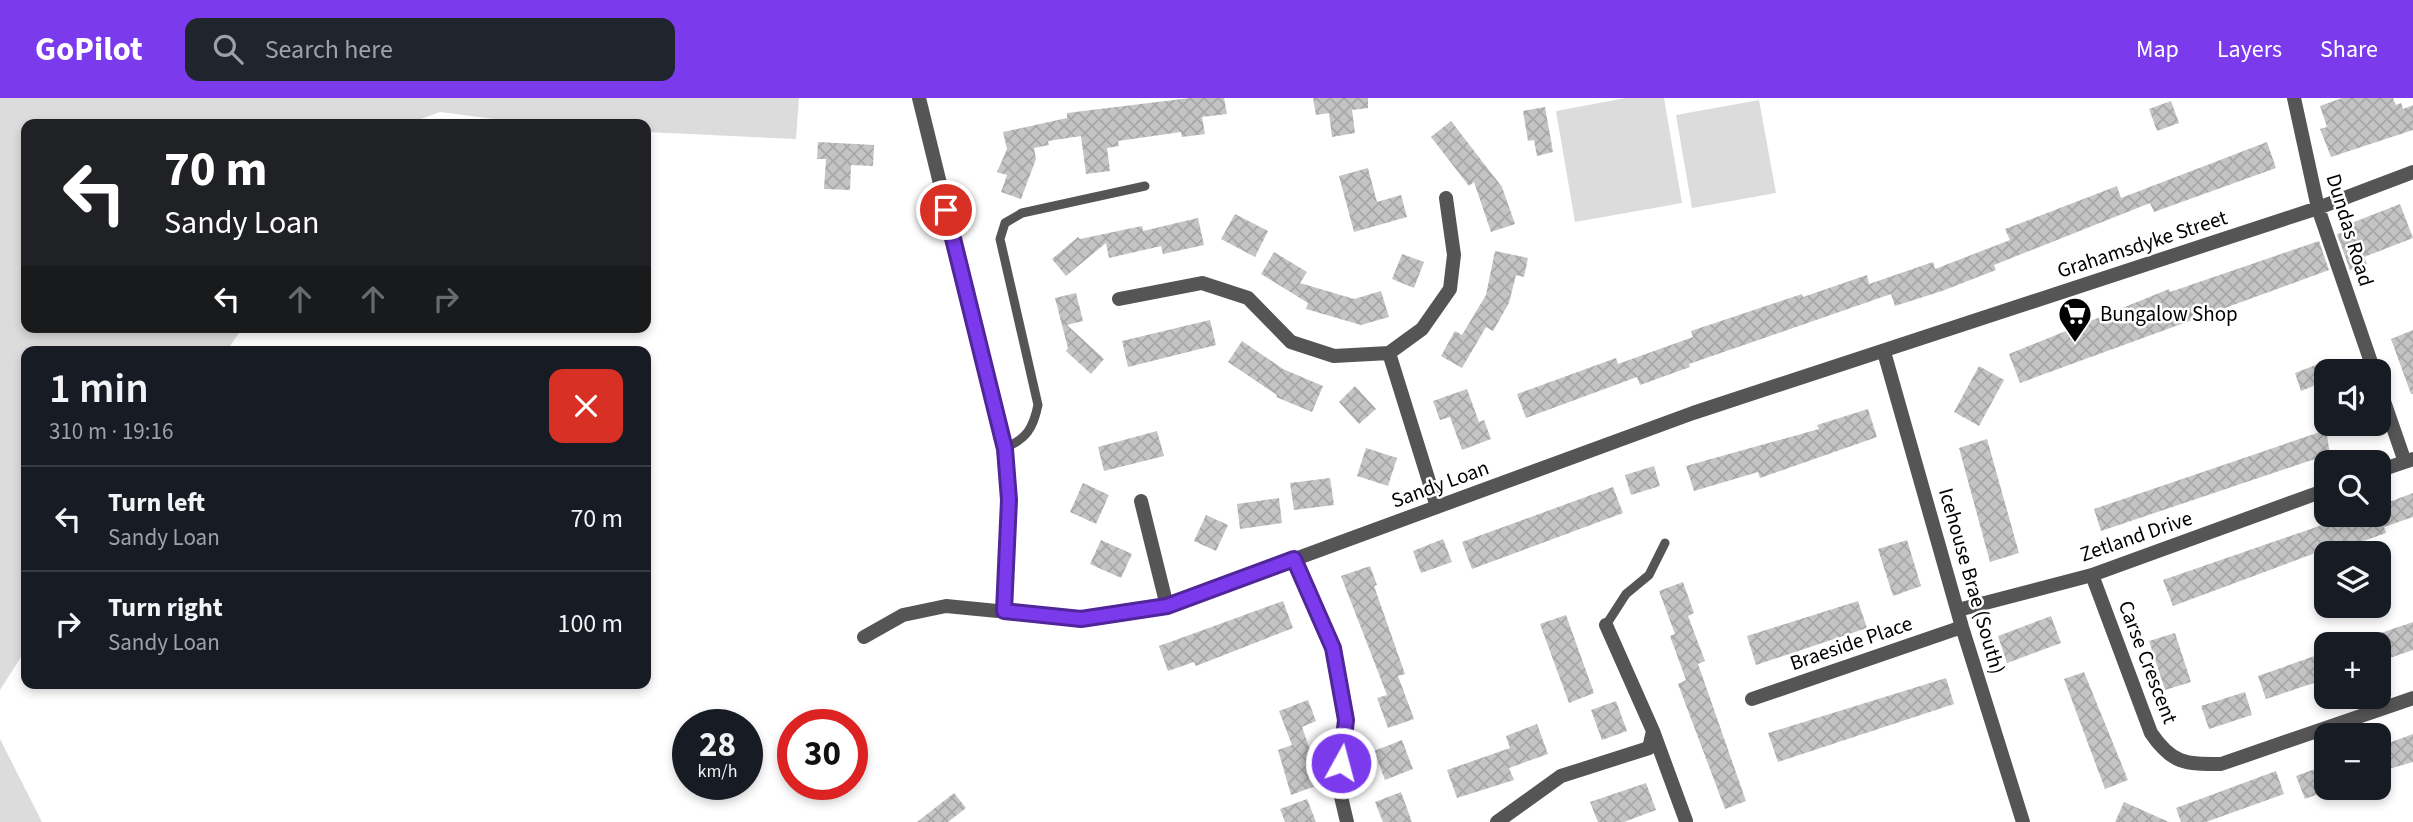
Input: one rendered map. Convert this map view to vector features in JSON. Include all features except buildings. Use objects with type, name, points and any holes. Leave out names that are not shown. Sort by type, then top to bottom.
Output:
[{"type":"street","points":[[919,98],[1005,449],[1009,500],[1004,611]]},
{"type":"street","name":"Dundas Road","points":[[2294,98],[2318,208],[2370,359]]},
{"type":"street","name":"Grahamsdyke Street","points":[[1884,352],[2318,208],[2413,172]]},
{"type":"street","points":[[1119,299],[1202,283],[1248,298],[1291,342],[1334,356],[1389,353],[1422,329],[1450,289],[1454,256],[1446,198]]},
{"type":"street","name":"Sandy Loan","points":[[864,637],[903,615],[946,606],[1081,619],[1167,606],[1693,413],[1884,352]]},
{"type":"street","name":"Icehouse Brae (South)","points":[[1884,352],[1962,627],[2023,822]]},
{"type":"street","points":[[1389,353],[1437,507]]},
{"type":"street","points":[[2391,416],[2409,461],[2391,467]]},
{"type":"street","name":"Zetland Drive","points":[[1958,610],[2092,575],[2314,494]]},
{"type":"street","points":[[1141,501],[1167,606]]},
{"type":"street","points":[[1294,559],[1333,648],[1346,720],[1338,784],[1347,822]]},
{"type":"street","name":"Carse Crescent","points":[[2092,575],[2151,733],[2165,754],[2190,764],[2221,764],[2413,698]]},
{"type":"street","points":[[1606,625],[1653,731],[1686,821]]},
{"type":"street","name":"Braeside Place","points":[[1752,699],[1962,627]]},
{"type":"street","points":[[1497,822],[1560,776],[1648,748],[1653,731]]},
{"type":"lane","points":[[1005,449],[1024,440],[1034,422],[1038,405],[1000,239],[1005,223],[1022,213],[1145,187]]},
{"type":"lane","points":[[1606,625],[1626,594],[1650,575],[1665,543]]},
{"type":"shaded area","points":[[0,98],[799,98],[796,139],[651,132],[651,119],[495,119],[440,112],[421,119],[21,119],[21,333],[239,333],[230,346],[21,346],[21,657],[0,690]]},
{"type":"shaded area","points":[[1626,98],[1664,98],[1682,203],[1575,222],[1556,111]]},
{"type":"shaded area","points":[[1759,100],[1776,193],[1692,208],[1676,115]]},
{"type":"shaded area","points":[[0,739],[42,822],[0,822]]},
{"type":"place","name":"Bungalow Shop","points":[[2075,344]]},
{"type":"route","points":[[946,210],[1005,449],[1009,500],[1004,611],[1081,619],[1167,606],[1294,559],[1333,648],[1346,720],[1341,763]]}]
